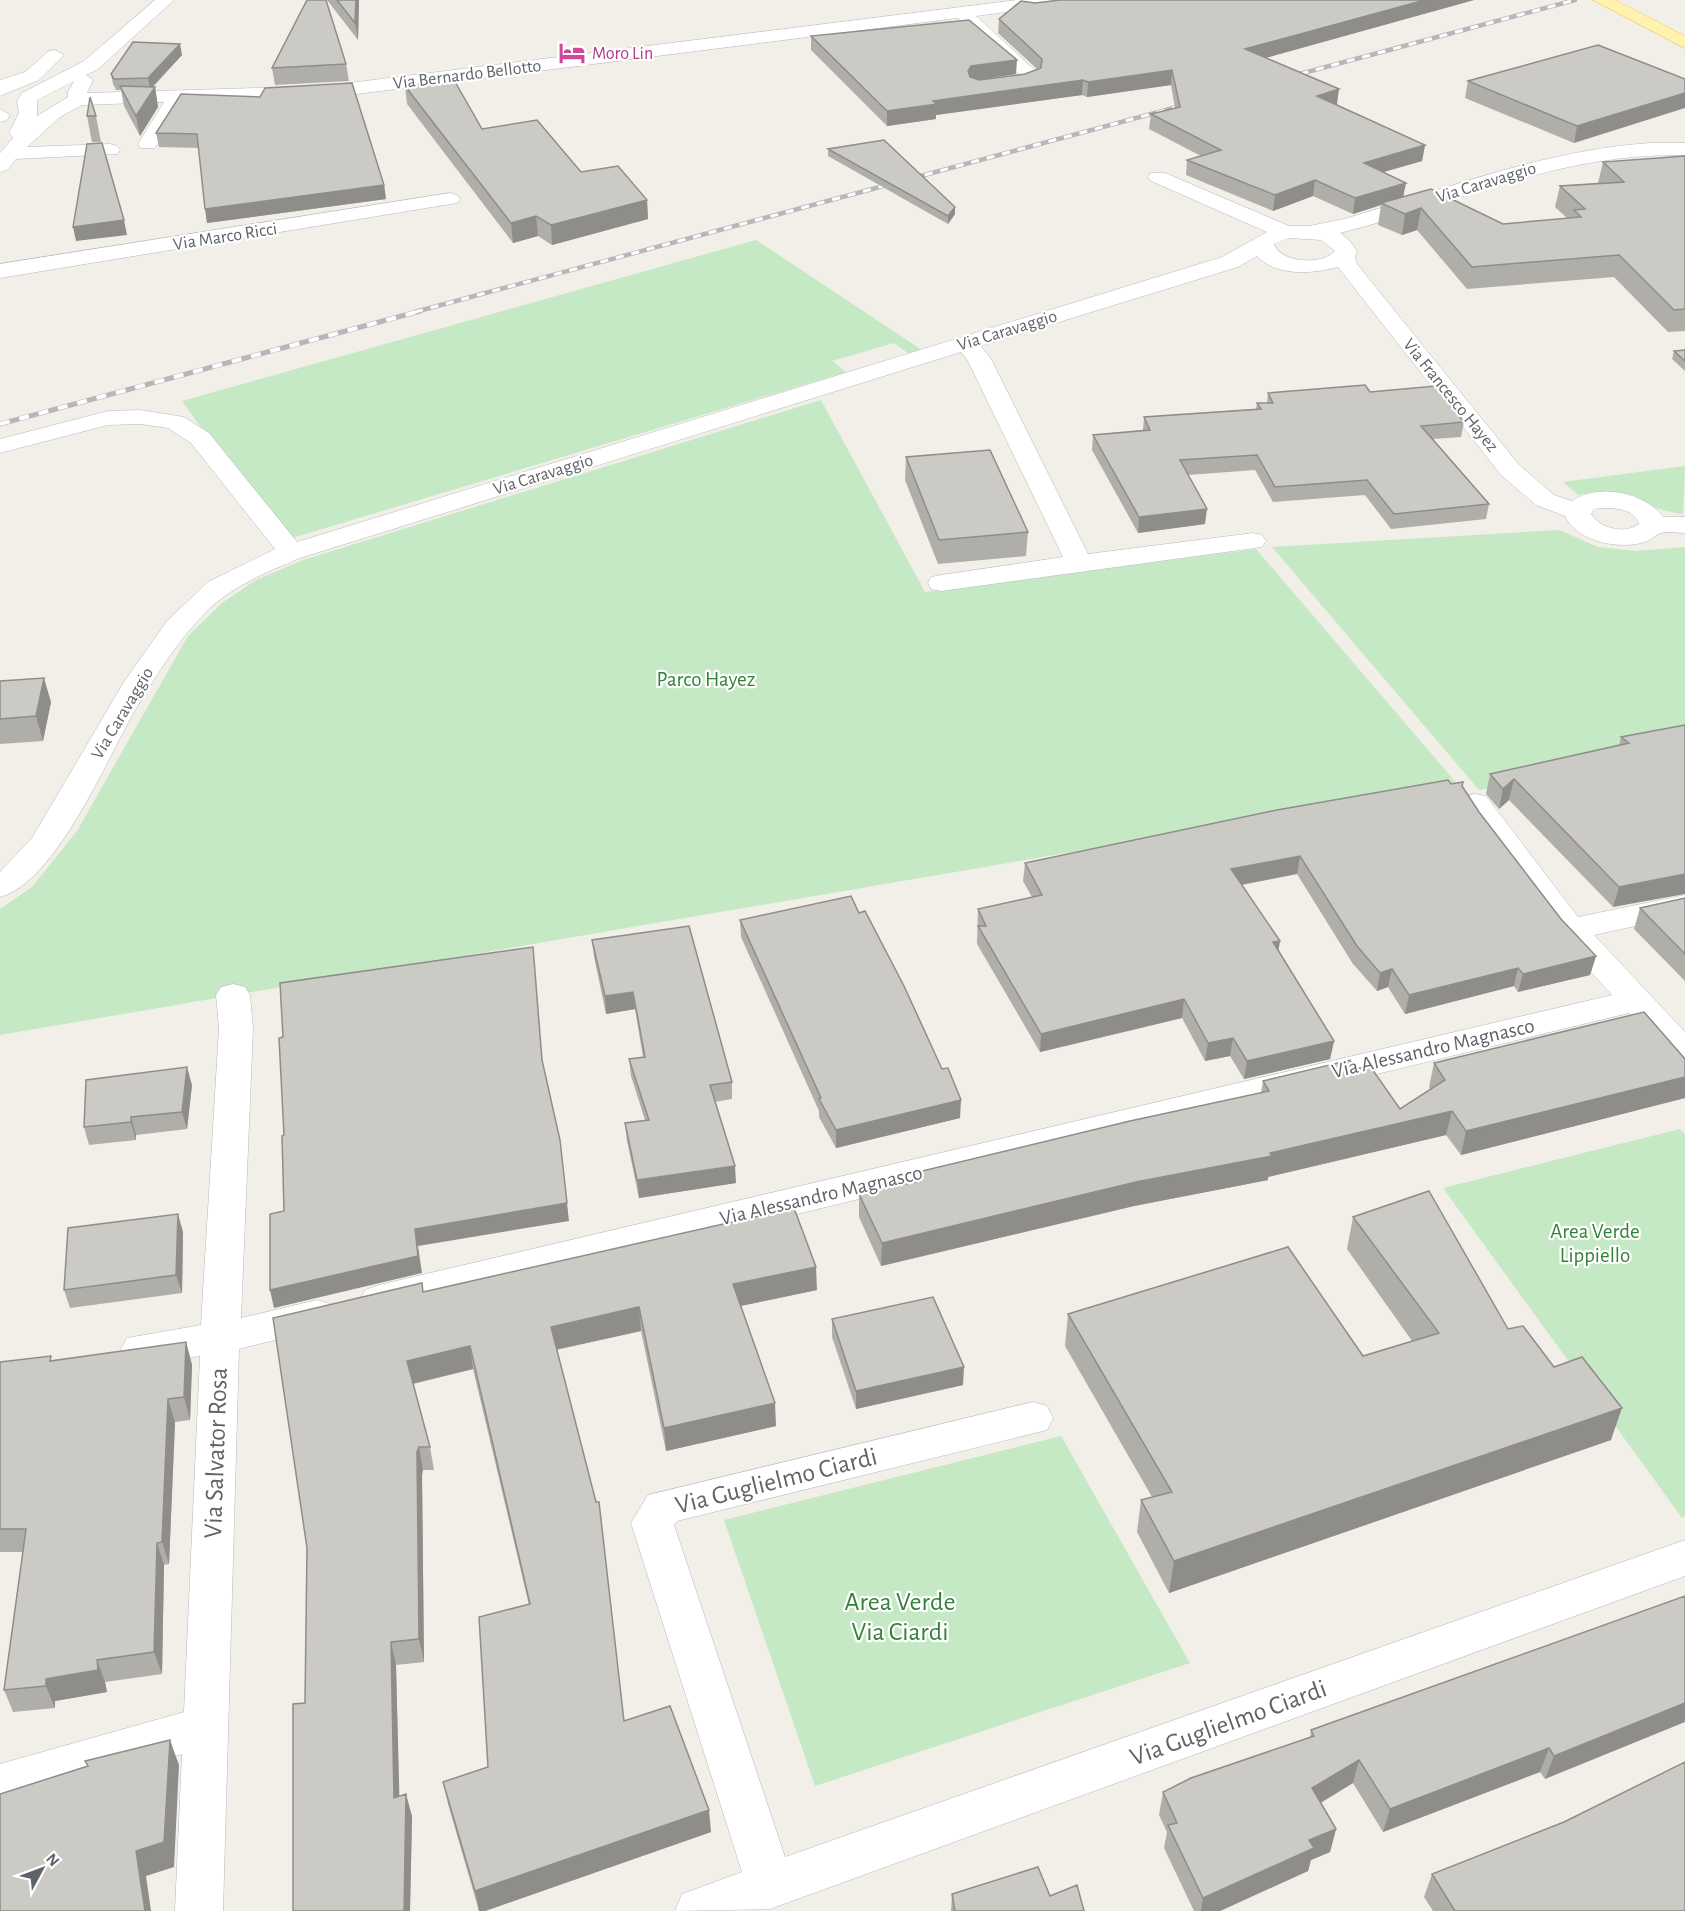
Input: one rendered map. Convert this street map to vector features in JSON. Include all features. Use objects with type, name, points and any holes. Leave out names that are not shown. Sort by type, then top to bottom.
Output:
[{"type":"main road","points":[[1602,0],[1685,43]]},
{"type":"street","points":[[22,137],[19,133],[29,112],[32,98],[91,65],[165,0]]},
{"type":"street","name":"Via Bernardo Bellotto","points":[[32,98],[44,108],[74,99],[325,92],[1059,0]]},
{"type":"street","points":[[962,12],[1031,78],[978,87]]},
{"type":"street","points":[[0,90],[5,85],[32,76],[55,55]]},
{"type":"street","points":[[3,152],[74,99],[91,65]]},
{"type":"street","points":[[148,144],[177,97]]},
{"type":"street","name":"Via Caravaggio","points":[[1270,252],[1267,239],[1286,232],[1309,232],[1351,224],[1552,162],[1599,143],[1677,130]]},
{"type":"street","name":"Via Caravaggio","points":[[1552,162],[1632,149],[1685,148]]},
{"type":"street","points":[[3,152],[110,150]]},
{"type":"street","points":[[1158,177],[1286,232]]},
{"type":"street","name":"Via Marco Ricci","points":[[0,271],[450,199]]},
{"type":"street","points":[[1340,248],[1351,224]]},
{"type":"street","name":"Via Caravaggio","points":[[0,888],[21,872],[46,842],[127,702],[181,625],[216,589],[252,569],[291,552],[1230,262],[1270,252],[1315,266],[1328,265],[1340,248],[1309,232]]},
{"type":"street","name":"Via Francesco Hayez","points":[[1340,248],[1347,265],[1510,470],[1545,500],[1577,512]]},
{"type":"street","points":[[966,343],[979,359],[1079,563]]},
{"type":"street","points":[[0,446],[108,418],[140,417],[175,422],[200,438],[291,552]]},
{"type":"street","points":[[1652,525],[1651,519],[1640,508],[1618,501],[1596,500],[1580,507],[1577,512],[1578,518],[1591,530],[1615,536],[1643,534],[1652,525],[1685,525]]},
{"type":"street","points":[[942,583],[1253,541]]},
{"type":"street","points":[[1475,803],[1570,928],[1685,1053]]},
{"type":"street","points":[[1570,928],[1685,905]]},
{"type":"street","name":"Via Salvator Rosa","points":[[199,1911],[219,1338],[236,1028],[233,995]]},
{"type":"street","name":"Via Alessandro Magnasco","points":[[113,1353],[219,1338],[1637,1000]]},
{"type":"street","name":"Via Guglielmo Ciardi","points":[[770,1886],[652,1523],[663,1507],[1033,1418]]},
{"type":"street","name":"Via Guglielmo Ciardi","points":[[699,1911],[1685,1558]]},
{"type":"street","points":[[0,1786],[206,1726]]},
{"type":"green space","points":[[756,240],[922,350],[909,354],[894,343],[832,361],[846,372],[282,541],[182,401]]},
{"type":"green space","name":"Parco Hayez","points":[[821,400],[925,592],[1256,549],[1459,786],[0,1035],[0,909],[32,887],[77,831],[188,636],[222,603],[256,580],[303,560]]},
{"type":"green space","points":[[1685,466],[1683,514],[1607,494],[1578,495],[1563,482]]},
{"type":"green space","points":[[1559,530],[1598,547],[1636,551],[1685,547],[1685,753],[1479,790],[1272,547]]},
{"type":"green space","name":"Area Verde Lippiello","points":[[1680,1129],[1685,1134],[1685,1516],[1682,1518],[1443,1188]]},
{"type":"green space","name":"Area Verde Via Ciardi","points":[[1061,1436],[1190,1663],[815,1786],[724,1520]]},
{"type":"building","points":[[307,0],[326,0],[346,64],[272,68]]},
{"type":"building","points":[[337,0],[356,0],[355,23]]},
{"type":"building","points":[[1060,0],[1425,0],[1245,49],[1339,89],[1317,96],[1425,145],[1364,163],[1406,183],[1355,198],[1315,180],[1275,195],[1187,160],[1221,150],[1151,114],[1180,107],[1172,70],[933,101],[937,104],[887,111],[811,36],[969,20],[1017,60],[971,66],[968,71],[970,77],[979,80],[1025,74],[1041,68],[1042,59],[999,19],[1021,1],[1035,3]]},
{"type":"building","points":[[133,42],[180,44],[148,78],[114,79],[111,74]]},
{"type":"building","points":[[1598,45],[1685,79],[1685,93],[1577,126],[1468,81]]},
{"type":"building","points":[[454,80],[482,129],[537,120],[581,172],[618,166],[647,200],[551,225],[536,216],[511,223],[405,86]]},
{"type":"building","points":[[352,83],[384,185],[205,209],[197,134],[156,133],[181,94],[260,97],[265,88]]},
{"type":"building","points":[[120,86],[155,87],[136,116]]},
{"type":"building","points":[[90,97],[96,116],[87,116]]},
{"type":"building","points":[[884,140],[955,207],[948,216],[828,149]]},
{"type":"building","points":[[102,143],[124,220],[73,227],[87,144]]},
{"type":"building","points":[[1685,156],[1685,309],[1674,310],[1619,255],[1472,267],[1421,208],[1405,214],[1381,203],[1431,189],[1503,224],[1581,217],[1574,210],[1585,209],[1560,186],[1624,182],[1603,162]]},
{"type":"building","points":[[1685,350],[1685,361],[1674,351]]},
{"type":"building","points":[[1365,385],[1370,392],[1436,386],[1464,422],[1421,426],[1489,504],[1394,514],[1367,480],[1275,487],[1257,455],[1180,460],[1207,509],[1139,517],[1093,435],[1150,430],[1144,417],[1261,409],[1257,403],[1273,403],[1268,393]]},
{"type":"building","points":[[990,450],[1028,532],[939,540],[906,457]]},
{"type":"building","points":[[44,678],[36,716],[0,719],[0,681]]},
{"type":"building","points":[[1685,725],[1685,874],[1619,887],[1514,779],[1503,789],[1490,774],[1629,743],[1621,737]]},
{"type":"building","points":[[1448,780],[1451,784],[1463,782],[1462,786],[1479,812],[1561,919],[1596,956],[1523,974],[1518,968],[1409,995],[1392,969],[1380,973],[1357,946],[1300,856],[1231,869],[1280,941],[1273,942],[1334,1041],[1247,1061],[1233,1038],[1208,1043],[1184,999],[1041,1034],[978,926],[986,926],[978,909],[1042,895],[1025,863],[1277,810]]},
{"type":"building","points":[[851,896],[859,913],[865,911],[904,986],[942,1069],[948,1068],[961,1100],[836,1130],[819,1099],[821,1098],[740,920]]},
{"type":"building","points":[[1685,898],[1685,954],[1640,908]]},
{"type":"building","points":[[689,926],[732,1082],[710,1085],[735,1166],[637,1180],[625,1123],[649,1120],[629,1059],[645,1057],[633,992],[605,996],[592,940]]},
{"type":"building","points":[[533,947],[542,1060],[560,1140],[567,1203],[415,1229],[418,1256],[270,1290],[270,1214],[284,1211],[282,1136],[284,1135],[279,1038],[283,1037],[280,983]]},
{"type":"building","points":[[1644,1012],[1685,1059],[1685,1077],[1466,1131],[1452,1111],[1270,1153],[1272,1156],[1136,1182],[882,1243],[859,1194],[920,1181],[918,1172],[1130,1121],[1269,1091],[1263,1081],[1350,1060],[1355,1069],[1370,1066],[1400,1109],[1445,1080],[1434,1063]]},
{"type":"building","points":[[187,1067],[182,1112],[131,1117],[131,1122],[84,1127],[86,1080]]},
{"type":"building","points":[[1429,1191],[1508,1329],[1523,1326],[1554,1367],[1582,1357],[1622,1408],[1174,1561],[1141,1500],[1172,1492],[1068,1314],[1288,1247],[1363,1356],[1439,1333],[1353,1217]]},
{"type":"building","points":[[794,1208],[816,1267],[733,1284],[775,1403],[664,1428],[639,1307],[551,1327],[596,1502],[599,1502],[624,1721],[670,1706],[709,1810],[475,1891],[443,1782],[488,1767],[479,1617],[530,1604],[470,1346],[407,1361],[430,1447],[419,1447],[417,1452],[419,1639],[391,1642],[394,1798],[406,1794],[404,1911],[293,1911],[293,1704],[305,1703],[307,1548],[273,1318],[422,1283],[423,1292]]},
{"type":"building","points":[[178,1214],[176,1275],[64,1290],[68,1228]]},
{"type":"building","points":[[933,1297],[964,1367],[856,1391],[832,1319]]},
{"type":"building","points":[[186,1342],[184,1397],[168,1399],[162,1542],[157,1543],[154,1652],[97,1660],[98,1670],[46,1679],[46,1686],[4,1690],[26,1529],[0,1529],[0,1362],[51,1356],[50,1361]]},
{"type":"building","points":[[1685,1596],[1685,1703],[1554,1756],[1549,1748],[1390,1809],[1359,1760],[1312,1788],[1336,1829],[1309,1840],[1314,1848],[1203,1898],[1168,1825],[1177,1823],[1163,1792],[1191,1778],[1314,1736],[1311,1730]]},
{"type":"building","points":[[170,1740],[164,1842],[136,1851],[145,1911],[0,1911],[0,1794],[88,1766],[85,1761]]},
{"type":"building","points":[[1685,1762],[1685,1911],[1455,1911],[1432,1874],[1564,1822]]},
{"type":"building","points":[[1038,1867],[1050,1896],[1077,1885],[1084,1911],[955,1911],[952,1894]]},
{"type":"railway","points":[[1285,78],[1575,0]]},
{"type":"railway","points":[[415,312],[1192,103]]},
{"type":"railway","points":[[0,424],[420,311]]},
{"type":"place","name":"Moro Lin","points":[[572,53]]}]
